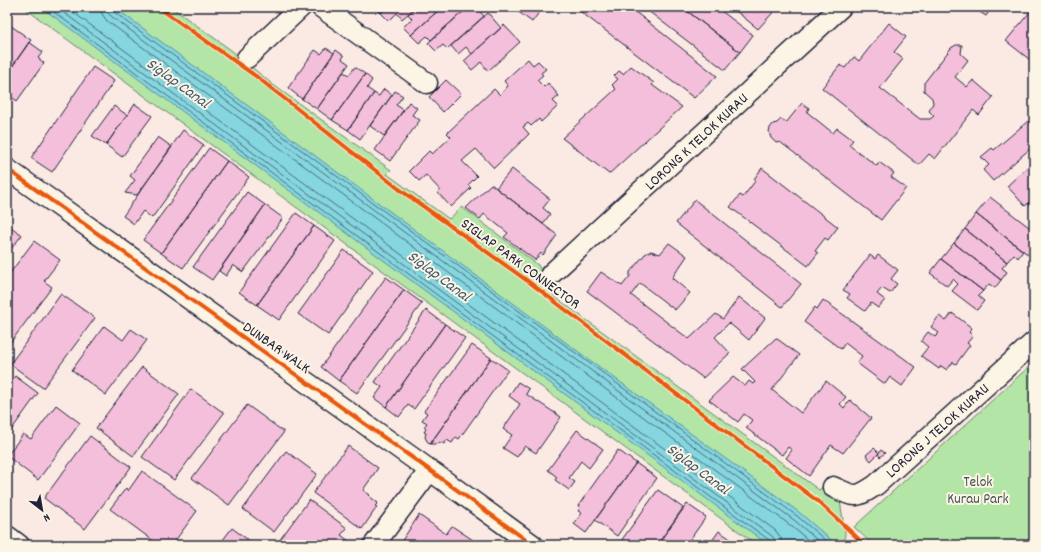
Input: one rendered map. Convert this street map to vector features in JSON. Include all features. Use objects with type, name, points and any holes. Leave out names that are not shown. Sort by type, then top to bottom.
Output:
[{"type":"street","points":[[247,58],[301,7]]},
{"type":"street","points":[[321,7],[427,82]]},
{"type":"street","name":"LORONG K TELOK KURAU","points":[[551,274],[841,7]]},
{"type":"street","name":"DUNBAR WALK","points":[[7,170],[430,470],[532,545]]},
{"type":"street","name":"LORONG J TELOK KURAU","points":[[833,487],[852,496],[864,493],[876,485],[1034,342]]},
{"type":"street","points":[[374,545],[430,470]]},
{"type":"street","points":[[7,536],[19,545]]},
{"type":"green space","points":[[23,7],[171,7],[231,50],[272,84],[391,170],[387,174],[449,219],[462,207],[538,265],[555,297],[819,490],[826,484],[839,494],[845,533],[844,545],[757,545]]},
{"type":"green space","name":"Telok Kurau Park","points":[[1034,362],[1034,545],[873,545],[854,527]]},
{"type":"water","name":"Siglap Canal","points":[[41,7],[114,7],[572,347],[800,513],[837,545],[769,545]]},
{"type":"building","points":[[376,7],[387,7],[381,13]]},
{"type":"building","points":[[387,7],[416,7],[402,19],[397,13],[389,21],[381,13]]},
{"type":"building","points":[[416,7],[442,7],[411,35],[403,27],[412,19],[408,14]]},
{"type":"building","points":[[442,7],[468,7],[431,40],[427,36],[419,43],[411,35]]},
{"type":"building","points":[[468,7],[475,7],[484,16],[447,49],[443,45],[436,51],[428,43]]},
{"type":"building","points":[[512,7],[543,7],[532,22]]},
{"type":"building","points":[[578,7],[629,7],[717,76],[694,98],[577,9]]},
{"type":"building","points":[[643,7],[682,7],[740,52],[725,70]]},
{"type":"building","points":[[682,7],[716,7],[753,35],[740,52]]},
{"type":"building","points":[[731,7],[778,7],[758,29]]},
{"type":"building","points":[[972,7],[992,7],[986,16]]},
{"type":"building","points":[[1034,7],[1034,63],[1006,41]]},
{"type":"building","points":[[488,13],[501,28],[472,54],[466,47],[458,54],[451,46]]},
{"type":"building","points":[[7,23],[31,40],[7,74]]},
{"type":"building","points":[[889,23],[906,37],[894,52],[903,59],[880,88],[920,119],[930,119],[934,116],[929,111],[933,103],[932,98],[924,91],[924,83],[951,48],[956,45],[962,45],[961,54],[968,60],[955,77],[967,87],[973,80],[993,97],[979,115],[973,110],[935,159],[929,154],[919,165],[822,88],[840,65],[845,68],[854,57],[859,61]]},
{"type":"building","points":[[504,25],[520,42],[488,71],[481,62],[472,70],[464,61]]},
{"type":"building","points":[[29,42],[43,52],[38,58],[44,63],[17,101],[7,94],[7,74]]},
{"type":"building","points":[[326,48],[334,53],[302,99],[288,88],[315,50],[321,54]]},
{"type":"building","points":[[336,50],[344,56],[342,59],[349,64],[317,109],[302,99]]},
{"type":"building","points":[[528,59],[533,65],[538,61],[546,69],[541,73],[543,75],[537,80],[544,87],[548,83],[559,96],[553,101],[558,106],[541,122],[539,119],[531,126],[528,123],[523,127],[529,134],[494,168],[476,149],[462,161],[477,176],[468,185],[471,188],[451,207],[438,193],[440,190],[426,175],[419,181],[409,171],[429,151],[432,154],[451,137],[447,133],[494,89],[500,95],[508,86],[504,81]]},
{"type":"building","points":[[631,66],[654,83],[652,85],[682,107],[609,174],[562,138],[616,89],[612,85],[618,79],[614,76],[619,71],[623,74]]},
{"type":"building","points":[[93,67],[114,81],[52,172],[31,158]]},
{"type":"building","points":[[355,67],[365,74],[332,120],[317,109],[343,72],[349,75]]},
{"type":"building","points":[[365,74],[372,80],[367,88],[374,93],[348,130],[332,120]]},
{"type":"building","points":[[446,80],[461,94],[443,112],[429,97]]},
{"type":"building","points":[[384,89],[392,95],[360,139],[348,130],[374,93],[379,96]]},
{"type":"building","points":[[395,91],[403,96],[396,105],[404,110],[384,136],[370,126]]},
{"type":"building","points":[[409,102],[417,108],[412,115],[420,120],[390,161],[375,150]]},
{"type":"building","points":[[802,103],[809,108],[807,112],[833,133],[837,128],[853,140],[849,145],[877,166],[879,162],[894,173],[891,177],[906,188],[881,220],[780,142],[776,143],[771,138],[769,132],[773,124],[777,123],[781,119],[786,123]]},
{"type":"building","points":[[135,104],[152,116],[122,157],[106,145]]},
{"type":"building","points":[[114,106],[127,115],[106,145],[92,136]]},
{"type":"building","points":[[1028,121],[1034,128],[1034,142],[1030,145],[1032,147],[993,181],[983,170],[989,165],[981,157],[992,148],[994,150]]},
{"type":"building","points":[[183,130],[204,145],[152,218],[143,211],[134,224],[123,216]]},
{"type":"building","points":[[158,137],[172,147],[137,195],[125,193],[135,180],[130,176]]},
{"type":"building","points":[[209,148],[227,161],[161,253],[143,240]]},
{"type":"building","points":[[227,161],[249,177],[183,268],[161,253]]},
{"type":"building","points":[[1034,161],[1034,198],[1025,206],[1007,186]]},
{"type":"building","points":[[762,168],[838,227],[828,240],[825,238],[815,251],[818,253],[808,266],[730,207],[740,195],[743,197],[756,180],[754,179]]},
{"type":"building","points":[[512,169],[550,199],[543,208],[550,214],[543,224],[496,188]]},
{"type":"building","points":[[491,184],[557,235],[543,255],[541,253],[535,260],[504,237],[508,233],[484,214],[480,219],[466,208]]},
{"type":"building","points":[[247,192],[265,205],[212,280],[193,267]]},
{"type":"building","points":[[990,197],[1034,231],[1034,238],[1030,243],[1034,245],[1034,251],[1030,256],[976,214]]},
{"type":"building","points":[[1034,198],[1034,210],[1028,203]]},
{"type":"building","points":[[695,200],[801,284],[782,307],[676,223]]},
{"type":"building","points":[[265,205],[283,218],[243,272],[233,265],[226,276],[219,271]]},
{"type":"building","points":[[296,213],[314,226],[257,305],[239,292]]},
{"type":"building","points":[[976,214],[1023,251],[1018,258],[1014,254],[1007,262],[965,229]]},
{"type":"building","points":[[7,224],[22,235],[7,254]]},
{"type":"building","points":[[314,226],[335,241],[279,320],[257,305]]},
{"type":"building","points":[[965,229],[1007,262],[1002,268],[1007,272],[1001,280],[954,243]]},
{"type":"building","points":[[34,241],[60,260],[44,281],[52,287],[7,347],[7,277]]},
{"type":"building","points":[[669,243],[687,256],[672,278],[690,293],[675,310],[640,283],[631,295],[689,339],[716,314],[723,319],[739,297],[765,318],[749,340],[729,323],[715,337],[730,353],[703,378],[587,291],[601,272],[622,286],[630,276],[630,272],[645,254],[651,251],[660,254]]},
{"type":"building","points":[[954,243],[1001,280],[995,288],[989,284],[983,291],[941,259]]},
{"type":"building","points":[[344,250],[373,271],[328,335],[298,314]]},
{"type":"building","points":[[870,255],[875,259],[878,255],[898,270],[891,279],[897,284],[890,293],[882,288],[877,294],[885,300],[878,308],[871,303],[865,311],[847,298],[850,294],[843,290]]},
{"type":"building","points":[[941,259],[983,291],[978,296],[984,301],[977,310],[952,291],[958,284],[953,279],[947,286],[930,273]]},
{"type":"building","points":[[386,277],[404,290],[339,381],[321,367]]},
{"type":"building","points":[[404,290],[422,303],[357,393],[339,381]]},
{"type":"building","points":[[61,294],[95,318],[43,388],[10,364]]},
{"type":"building","points":[[823,300],[916,367],[902,386],[890,377],[885,384],[857,363],[862,356],[845,343],[841,349],[804,322],[815,307],[817,309]]},
{"type":"building","points":[[426,310],[445,324],[386,407],[374,398],[382,387],[375,382]]},
{"type":"building","points":[[952,313],[972,328],[969,332],[973,336],[967,343],[970,345],[956,364],[953,362],[947,370],[941,366],[939,369],[921,356],[928,347],[921,341],[928,332],[935,337],[939,333],[931,327],[939,316],[946,321]]},
{"type":"building","points":[[445,324],[465,338],[414,409],[408,405],[399,417],[386,407]]},
{"type":"building","points":[[104,326],[123,340],[131,329],[147,340],[106,395],[72,370]]},
{"type":"building","points":[[776,338],[799,355],[772,390],[801,413],[826,381],[846,397],[840,404],[844,408],[850,400],[871,418],[843,453],[831,445],[809,476],[786,458],[792,450],[788,447],[782,455],[746,428],[752,420],[744,414],[738,422],[709,400],[733,377],[745,386],[749,381],[753,384],[755,382],[742,369]]},
{"type":"building","points":[[472,345],[491,358],[430,444],[425,437],[426,433],[424,432],[426,429],[424,427],[427,423],[422,420],[427,413],[424,411]]},
{"type":"building","points":[[491,358],[508,370],[459,439],[456,437],[452,443],[447,440],[444,444],[441,442],[440,444],[430,444]]},
{"type":"building","points":[[142,367],[179,394],[133,456],[96,428]]},
{"type":"building","points":[[15,376],[38,393],[7,436],[7,388]]},
{"type":"building","points":[[518,382],[529,389],[526,394],[561,417],[536,453],[525,446],[517,457],[503,448],[512,435],[503,429],[520,404],[509,396]]},
{"type":"building","points":[[191,389],[224,413],[174,480],[142,457]]},
{"type":"building","points":[[56,405],[80,423],[38,480],[7,456],[23,434],[31,439]]},
{"type":"building","points":[[247,405],[284,432],[229,505],[192,478]]},
{"type":"building","points":[[577,430],[603,449],[589,468],[581,461],[569,478],[575,482],[569,490],[555,480],[557,477],[548,470]]},
{"type":"building","points":[[90,436],[131,467],[85,529],[44,498]]},
{"type":"building","points":[[348,446],[378,468],[363,490],[378,503],[375,506],[377,507],[362,529],[313,493]]},
{"type":"building","points":[[874,448],[879,453],[871,461],[866,455]]},
{"type":"building","points":[[618,450],[636,463],[586,533],[574,524],[582,513],[578,511],[580,508],[578,506]]},
{"type":"building","points":[[881,450],[885,453],[880,457],[878,454]]},
{"type":"building","points":[[286,451],[317,474],[274,532],[243,509]]},
{"type":"building","points":[[636,463],[657,478],[617,536],[595,520]]},
{"type":"building","points":[[142,471],[197,511],[172,545],[159,545],[110,509],[126,488],[128,491]]},
{"type":"building","points":[[658,490],[683,508],[657,545],[618,545]]},
{"type":"building","points":[[309,500],[347,528],[341,535],[349,541],[346,545],[276,545]]},
{"type":"building","points":[[687,504],[706,517],[686,545],[657,545]]},
{"type":"building","points":[[419,515],[446,534],[452,526],[473,540],[470,545],[399,545]]},
{"type":"building","points":[[232,528],[255,545],[219,545]]},
{"type":"building","points":[[719,531],[739,545],[709,545]]},
{"type":"cycle path","name":"SIGLAP PARK CONNECTOR","points":[[158,7],[257,77],[399,189],[529,282],[820,503],[865,545]]},
{"type":"cycle path","points":[[7,169],[533,545]]}]
